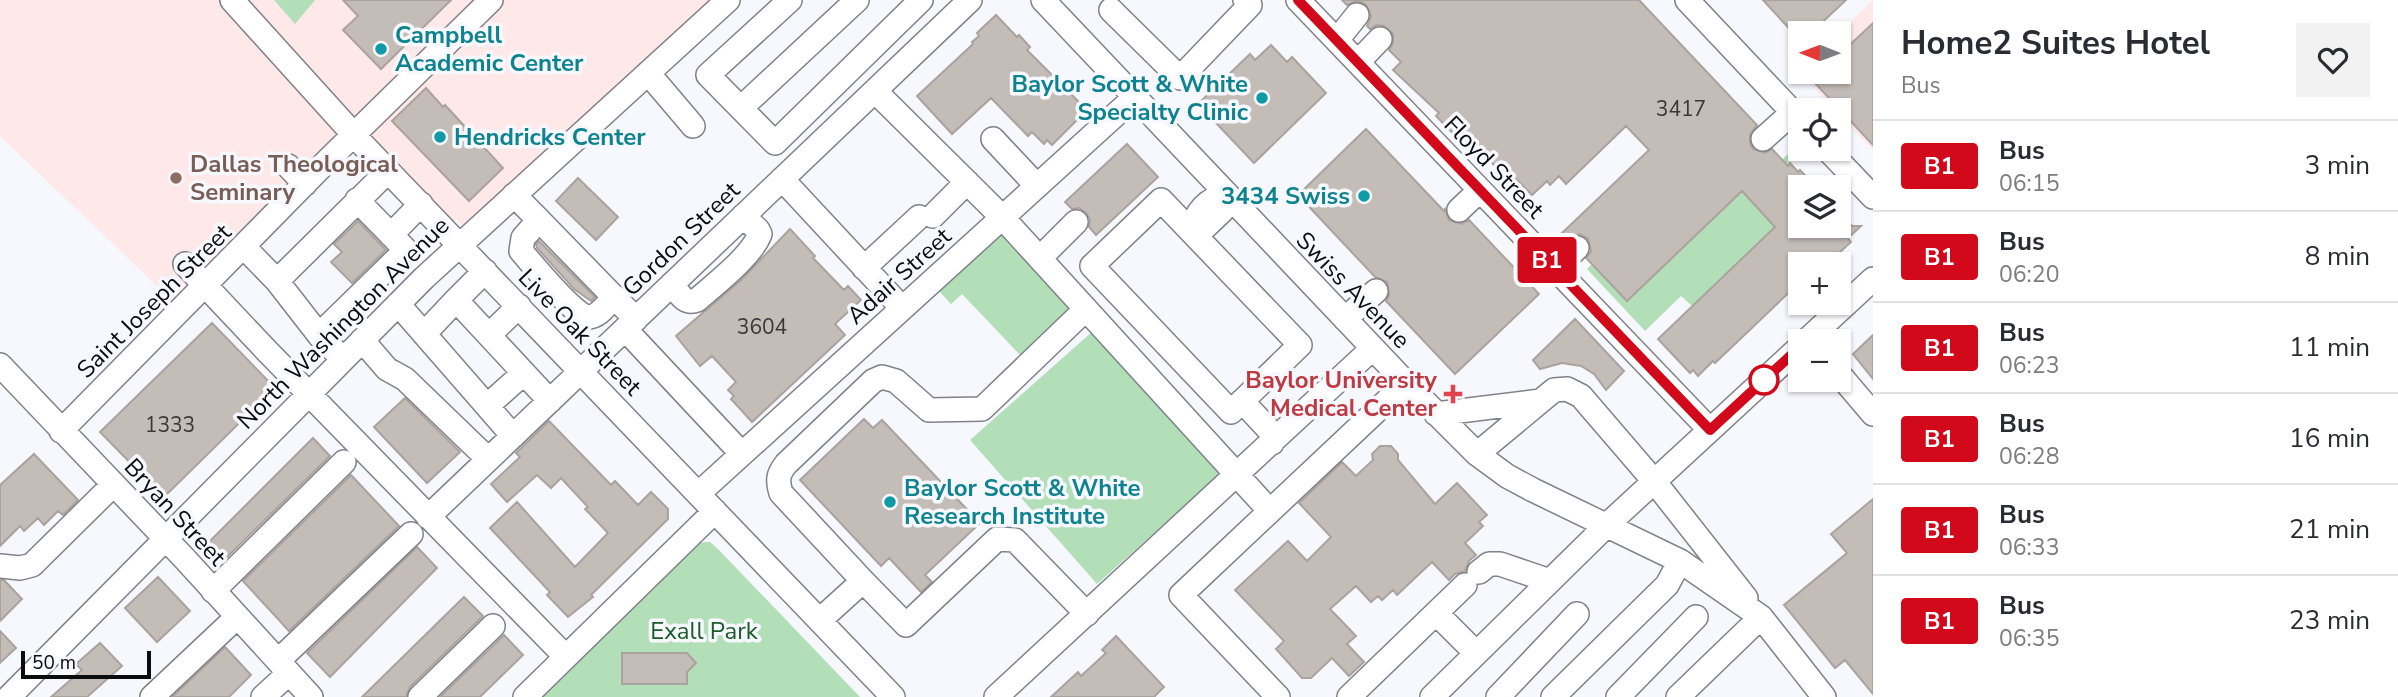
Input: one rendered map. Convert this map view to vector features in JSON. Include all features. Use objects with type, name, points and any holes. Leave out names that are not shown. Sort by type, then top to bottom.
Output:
[{"type":"street","name":"Live Oak Street","points":[[232,0],[388,171],[893,697]]},
{"type":"street","name":"Saint Joseph Street","points":[[61,431],[491,0]]},
{"type":"street","name":"North Washington Avenue","points":[[9,697],[459,244],[728,0]]},
{"type":"street","points":[[790,0],[708,75],[775,143],[921,0]]},
{"type":"street","points":[[741,108],[857,0]]},
{"type":"street","name":"Gordon Street","points":[[428,517],[970,0]]},
{"type":"street","name":"Swiss Avenue","points":[[1043,0],[1226,195],[1477,454],[1507,476],[1533,490],[1680,561],[1761,617],[1824,697]]},
{"type":"street","points":[[1111,3],[1180,78],[1250,5],[1245,0]]},
{"type":"street","points":[[1687,0],[1788,107]]},
{"type":"street","name":"Floyd Street","points":[[1304,2],[1337,40],[1710,430]]},
{"type":"street","points":[[1337,40],[1357,15]]},
{"type":"street","points":[[1358,62],[1380,39]]},
{"type":"street","points":[[648,73],[693,127]]},
{"type":"street","points":[[875,91],[1002,217],[1269,510]]},
{"type":"street","name":"Adair Street","points":[[698,494],[1135,97]]},
{"type":"street","points":[[1763,139],[1788,123]]},
{"type":"street","points":[[993,139],[1037,186]]},
{"type":"street","points":[[1838,161],[1873,198]]},
{"type":"street","points":[[288,166],[305,184]]},
{"type":"street","points":[[277,281],[388,171]]},
{"type":"street","points":[[782,179],[902,308]]},
{"type":"street","points":[[864,268],[967,182]]},
{"type":"street","points":[[1459,210],[1480,190]]},
{"type":"street","points":[[514,195],[614,298],[630,324],[743,454]]},
{"type":"street","points":[[1192,231],[1201,232],[1222,211],[1226,195]]},
{"type":"street","points":[[319,335],[406,250],[357,200]]},
{"type":"street","points":[[1161,200],[1192,231],[1300,345],[1231,412],[1092,266],[1161,200]]},
{"type":"street","points":[[391,235],[421,204]]},
{"type":"street","points":[[539,220],[523,238],[521,251],[551,285],[581,315],[589,317],[597,314],[614,298]]},
{"type":"street","points":[[1040,258],[1076,222]]},
{"type":"street","points":[[244,247],[277,281],[319,335],[343,359]]},
{"type":"street","points":[[1555,269],[1577,248]]},
{"type":"street","points":[[190,260],[309,393],[565,656]]},
{"type":"street","points":[[424,334],[485,271]]},
{"type":"street","points":[[424,278],[489,335],[550,401]]},
{"type":"street","points":[[1821,329],[1873,279]]},
{"type":"street","points":[[489,335],[551,285]]},
{"type":"street","points":[[1345,319],[1376,290]]},
{"type":"street","points":[[398,304],[513,436]]},
{"type":"street","points":[[1086,309],[982,409],[929,410],[896,381],[881,377],[873,381],[786,464],[779,473],[777,482],[781,493],[906,625],[997,540],[1015,540],[1087,614]]},
{"type":"street","points":[[362,340],[387,369],[405,379],[488,460]]},
{"type":"street","points":[[996,697],[1373,348]]},
{"type":"street","points":[[1448,692],[1476,653],[1607,525],[1788,359]]},
{"type":"street","name":"Bryan Street","points":[[0,365],[165,538],[311,697]]},
{"type":"street","points":[[487,406],[524,373]]},
{"type":"street","points":[[1278,697],[1181,595],[1406,383]]},
{"type":"street","points":[[1851,388],[1873,414]]},
{"type":"street","points":[[1477,454],[1554,390],[1567,390],[1581,396],[1654,481],[1761,617],[1678,697]]},
{"type":"street","points":[[1436,414],[1539,401]]},
{"type":"street","points":[[1237,405],[1270,431],[1272,443]]},
{"type":"street","points":[[213,590],[344,462]]},
{"type":"street","points":[[0,566],[20,568],[32,565],[113,485]]},
{"type":"street","points":[[524,697],[715,511]]},
{"type":"street","points":[[262,697],[283,667],[411,534]]},
{"type":"street","points":[[1553,697],[1667,585],[1680,561]]},
{"type":"street","points":[[1349,697],[1489,564],[1500,564],[1550,581]]},
{"type":"street","points":[[820,620],[863,581]]},
{"type":"street","points":[[1436,613],[1476,653]]},
{"type":"street","points":[[1498,697],[1577,614]]},
{"type":"street","points":[[152,697],[237,617]]},
{"type":"street","points":[[1618,697],[1696,617]]},
{"type":"street","points":[[420,697],[493,626]]},
{"type":"shaded area","name":"Dallas Theological Seminary","points":[[0,0],[713,0],[466,230],[456,219],[445,229],[354,135],[182,310],[0,136]]},
{"type":"shaded area","points":[[1873,0],[1873,150],[1851,127],[1851,98],[1824,98],[1810,84],[1852,84],[1851,21]]},
{"type":"green space","points":[[274,0],[315,0],[295,24]]},
{"type":"green space","points":[[1788,154],[1790,161],[1750,199],[1775,227],[1692,306],[1681,296],[1645,331],[1587,269],[1592,264],[1627,301],[1742,191],[1746,195]]},
{"type":"green space","points":[[1000,227],[1069,307],[1022,357],[962,294],[951,304],[936,288]]},
{"type":"green space","points":[[1093,331],[1220,474],[1097,584],[970,440]]},
{"type":"green space","name":"Exall Park","points":[[710,542],[860,697],[541,697],[698,543]]},
{"type":"building","name":"Campbell Academic Center","points":[[343,0],[451,0],[381,69],[343,30],[358,16]]},
{"type":"building","points":[[1342,0],[1639,0],[1757,125],[1750,135],[1753,149],[1765,153],[1772,149],[1788,166],[1790,163],[1805,175],[1788,175],[1788,238],[1848,238],[1851,242],[1840,252],[1788,252],[1788,293],[1715,363],[1713,361],[1698,376],[1693,370],[1690,373],[1658,339],[1775,227],[1742,191],[1627,301],[1586,258],[1591,251],[1588,239],[1580,234],[1567,238],[1562,233],[1649,150],[1626,126],[1566,184],[1559,176],[1550,185],[1547,181],[1532,195],[1516,179],[1511,183],[1470,140],[1464,145],[1436,116],[1439,113],[1393,70],[1401,62],[1389,50],[1393,43],[1393,34],[1384,26],[1377,25],[1370,29],[1367,26],[1371,16],[1366,5],[1358,1],[1347,5]]},
{"type":"building","points":[[1763,0],[1846,0],[1824,21],[1788,21],[1788,27]]},
{"type":"building","points":[[996,15],[1017,37],[1019,35],[1030,47],[1027,50],[1087,110],[1052,145],[1047,140],[1044,144],[1032,132],[1028,136],[991,98],[952,134],[917,96],[973,44],[979,36],[977,33]]},
{"type":"building","points":[[1873,23],[1873,145],[1851,122],[1851,98],[1829,98],[1816,84],[1852,84],[1852,43]]},
{"type":"building","name":"Baylor Scott & White Specialty Clinic","points":[[1271,45],[1287,62],[1292,57],[1326,93],[1254,163],[1198,104],[1250,54],[1255,60]]},
{"type":"building","name":"Hendricks Center","points":[[426,88],[503,168],[469,201],[392,121]]},
{"type":"building","points":[[1366,129],[1444,211],[1445,209],[1449,220],[1462,224],[1469,220],[1539,294],[1455,374],[1386,301],[1389,295],[1387,282],[1375,277],[1298,195]]},
{"type":"building","points":[[1127,144],[1158,177],[1096,235],[1089,227],[1090,219],[1086,213],[1079,208],[1072,209],[1065,202]]},
{"type":"building","points":[[578,178],[618,217],[596,240],[556,201]]},
{"type":"building","points":[[358,221],[386,250],[352,283],[331,262],[342,252],[334,244]]},
{"type":"building","points":[[1851,225],[1861,226],[1851,235]]},
{"type":"building","points":[[790,229],[844,290],[848,286],[861,300],[835,324],[845,335],[752,422],[731,399],[734,396],[728,390],[736,382],[712,356],[700,366],[676,336],[741,280]]},
{"type":"building","points":[[539,241],[595,297],[591,301],[574,289],[537,248]]},
{"type":"building","points":[[1575,319],[1624,371],[1606,390],[1594,374],[1581,366],[1562,363],[1540,369],[1533,360]]},
{"type":"building","points":[[212,323],[275,388],[166,495],[156,485],[154,487],[100,432]]},
{"type":"building","points":[[1873,335],[1873,379],[1853,354]]},
{"type":"building","points":[[405,398],[460,452],[427,483],[374,427]]},
{"type":"building","name":"Baylor Scott & White Research Institute","points":[[864,419],[873,428],[882,420],[980,523],[925,575],[932,582],[921,592],[889,558],[881,566],[800,480]]},
{"type":"building","points":[[549,421],[611,485],[615,481],[638,505],[651,492],[668,509],[668,519],[591,595],[593,597],[568,617],[547,595],[550,592],[490,528],[517,502],[575,567],[608,533],[561,478],[551,488],[537,475],[507,502],[491,484],[520,457],[516,453]]},
{"type":"building","points":[[313,438],[330,456],[225,559],[209,542]]},
{"type":"building","points":[[1380,446],[1391,446],[1398,454],[1398,460],[1435,504],[1457,483],[1487,515],[1479,522],[1483,526],[1465,543],[1476,555],[1469,561],[1465,571],[1455,574],[1449,580],[1432,562],[1397,595],[1393,590],[1382,600],[1378,596],[1371,602],[1356,586],[1330,609],[1356,636],[1347,644],[1364,662],[1349,676],[1332,658],[1311,678],[1302,678],[1276,649],[1284,641],[1235,590],[1288,541],[1307,561],[1331,537],[1299,503],[1342,462],[1356,476],[1373,460],[1372,454]]},
{"type":"building","points":[[34,454],[78,500],[63,515],[58,511],[44,525],[38,518],[24,531],[20,526],[0,546],[0,485]]},
{"type":"building","points":[[351,475],[399,526],[289,631],[243,581]]},
{"type":"building","points":[[1873,499],[1873,694],[1845,660],[1835,668],[1784,605],[1847,553],[1831,534]]},
{"type":"building","points":[[417,547],[437,568],[330,677],[307,653]]},
{"type":"building","points":[[158,577],[190,611],[157,642],[125,608]]},
{"type":"building","points":[[0,580],[4,580],[22,599],[0,621]]},
{"type":"building","points":[[464,597],[483,616],[410,687],[406,697],[362,697]]},
{"type":"building","points":[[0,631],[16,648],[0,663]]},
{"type":"building","points":[[504,635],[523,655],[480,697],[440,697]]},
{"type":"building","points":[[1116,636],[1164,687],[1154,697],[1051,697],[1078,672],[1081,676],[1106,653],[1102,650]]},
{"type":"building","points":[[100,643],[122,666],[87,697],[51,697],[82,670],[76,664]]},
{"type":"building","points":[[225,647],[251,675],[229,697],[172,697]]},
{"type":"building","points":[[622,653],[687,653],[696,663],[687,672],[687,684],[622,684]]},
{"type":"bus line","name":"B1","points":[[1298,0],[1710,430],[1788,358]]},
{"type":"place","name":"Campbell Academic Center","points":[[381,49]]},
{"type":"place","name":"Baylor Scott & White Specialty Clinic","points":[[1262,98]]},
{"type":"place","name":"Hendricks Center","points":[[440,137]]},
{"type":"place","name":"Dallas Theological Seminary","points":[[176,178]]},
{"type":"place","name":"3434 Swiss","points":[[1364,196]]},
{"type":"place","name":"Baylor University Medical Center","points":[[1453,394]]},
{"type":"place","name":"Baylor Scott & White Research Institute","points":[[890,502]]}]
